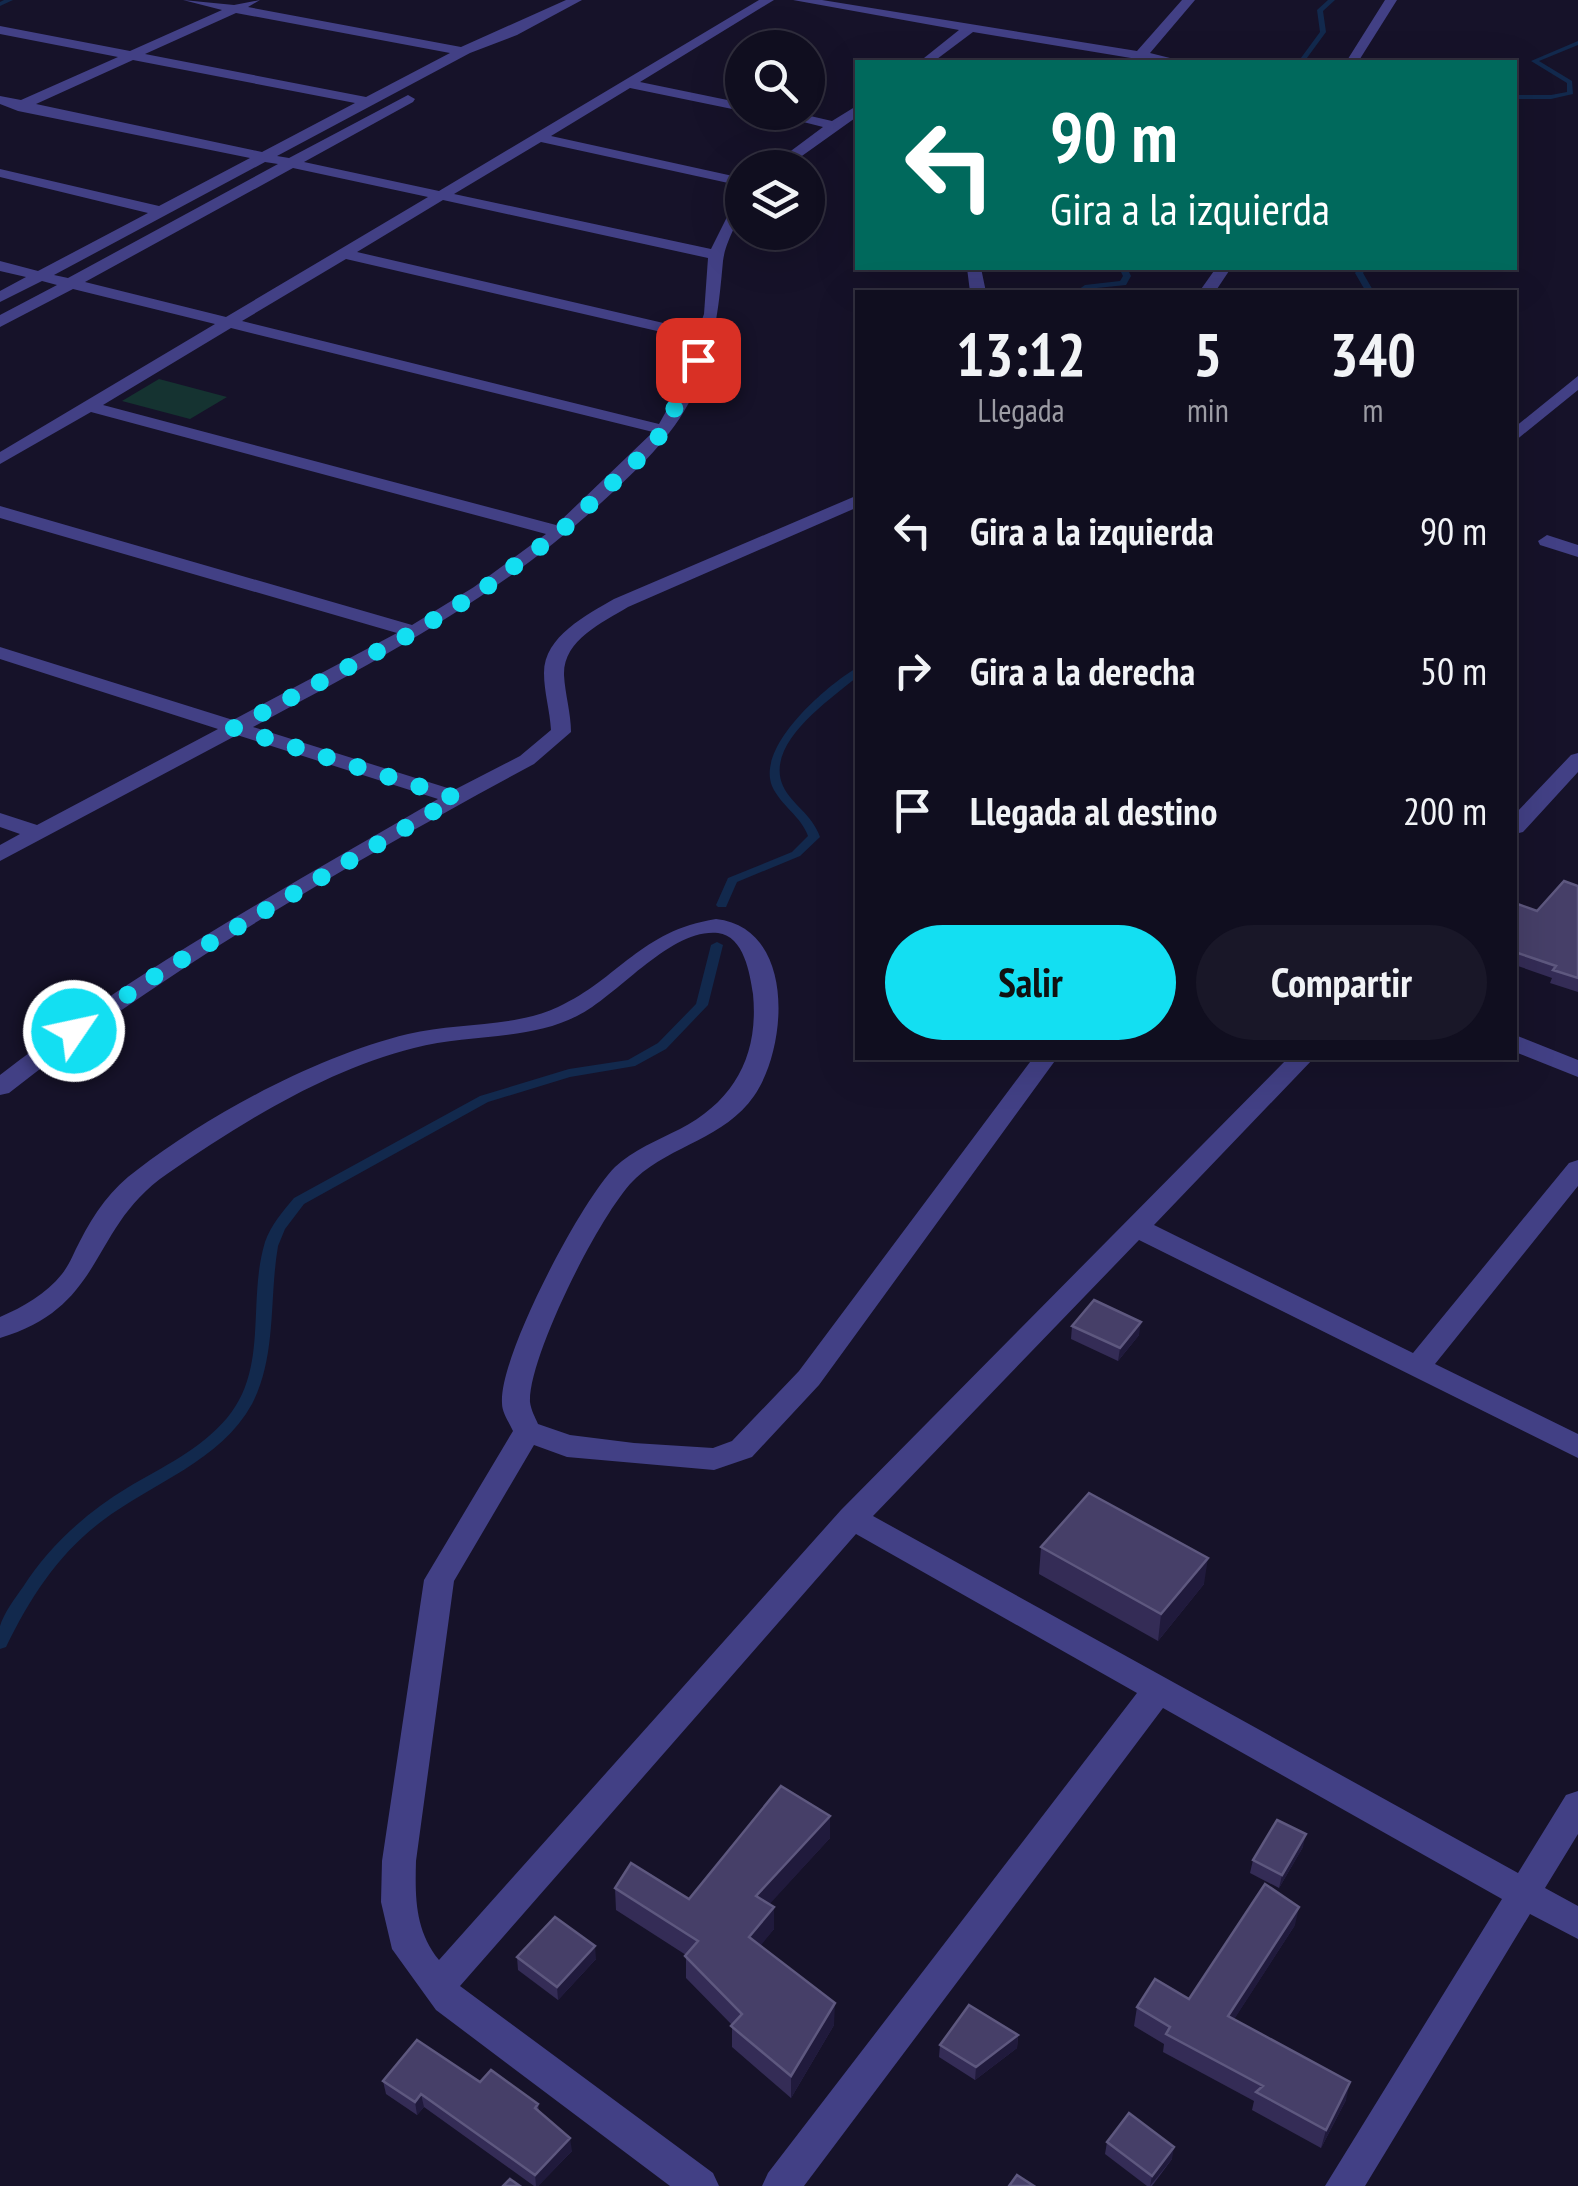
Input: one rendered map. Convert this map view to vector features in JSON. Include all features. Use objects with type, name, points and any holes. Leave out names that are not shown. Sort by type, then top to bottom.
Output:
[{"type":"street","points":[[189,0],[462,51]]},
{"type":"street","points":[[0,115],[254,0]]},
{"type":"street","points":[[0,298],[462,51],[512,32],[576,0]]},
{"type":"street","points":[[0,458],[768,0]]},
{"type":"street","points":[[799,0],[1138,59],[1184,1]]},
{"type":"street","points":[[1353,60],[1392,0]]},
{"type":"street","points":[[928,60],[970,28]]},
{"type":"street","points":[[0,30],[366,101]]},
{"type":"street","points":[[0,322],[492,53],[512,32]]},
{"type":"street","points":[[629,84],[725,104]]},
{"type":"street","points":[[0,100],[716,255]]},
{"type":"street","points":[[800,150],[855,111]]},
{"type":"street","points":[[825,123],[833,125]]},
{"type":"street","points":[[538,136],[725,178]]},
{"type":"street","points":[[0,173],[160,211]]},
{"type":"street","points":[[0,854],[414,632],[518,566],[560,532],[664,430],[691,381],[706,338],[716,255],[725,236]]},
{"type":"street","points":[[340,252],[706,338]]},
{"type":"street","points":[[0,266],[664,430]]},
{"type":"street","points":[[1517,435],[1569,400],[1578,380]]},
{"type":"street","points":[[88,406],[560,532]]},
{"type":"street","points":[[0,1087],[44,1051],[164,970],[527,760],[561,732],[553,670],[558,652],[590,622],[621,603],[855,501]]},
{"type":"street","points":[[0,512],[414,632]]},
{"type":"street","points":[[1546,541],[1578,551]]},
{"type":"street","points":[[0,653],[456,798]]},
{"type":"street","points":[[1517,825],[1578,758]]},
{"type":"street","points":[[0,820],[38,833]]},
{"type":"street","points":[[0,1328],[28,1318],[57,1295],[78,1272],[108,1213],[148,1174],[266,1105],[368,1052],[449,1032],[562,1014],[658,948],[693,930],[720,926],[740,934],[753,948],[760,971],[767,1033],[758,1070],[736,1105],[624,1174],[597,1206],[520,1372],[516,1403],[528,1431],[567,1446],[714,1459],[742,1449],[810,1378],[1045,1060]]},
{"type":"street","points":[[1517,1043],[1578,1069]]},
{"type":"street","points":[[438,1986],[852,1518],[1300,1060]]},
{"type":"street","points":[[1418,1368],[1578,1169]]},
{"type":"street","points":[[1137,1228],[1578,1447]]},
{"type":"street","points":[[528,1431],[439,1580],[399,1861],[398,1902],[409,1949],[449,2000],[700,2186]]},
{"type":"street","points":[[852,1518],[1578,1924]]},
{"type":"street","points":[[781,2186],[1159,1690]]},
{"type":"street","points":[[1344,2186],[1578,1806]]},
{"type":"green space","points":[[159,379],[227,397],[190,419],[122,401]]},
{"type":"building","points":[[1564,881],[1578,886],[1578,978],[1517,953],[1517,904],[1537,911]]},
{"type":"building","points":[[1094,1300],[1141,1322],[1120,1348],[1072,1326]]},
{"type":"building","points":[[1089,1493],[1208,1558],[1161,1614],[1041,1547]]},
{"type":"building","points":[[781,1786],[830,1816],[756,1896],[774,1907],[749,1937],[835,2003],[791,2076],[731,2026],[742,2014],[685,1956],[698,1941],[615,1888],[631,1863],[689,1899]]},
{"type":"building","points":[[1277,1820],[1306,1834],[1282,1875],[1253,1860]]},
{"type":"building","points":[[1265,1884],[1299,1907],[1228,2016],[1350,2082],[1326,2130],[1256,2092],[1263,2086],[1166,2034],[1170,2027],[1137,2007],[1155,1979],[1189,1999]]},
{"type":"building","points":[[555,1917],[595,1946],[557,1987],[517,1957]]},
{"type":"building","points":[[969,2005],[1018,2035],[976,2067],[940,2045]]},
{"type":"building","points":[[417,2040],[480,2082],[491,2070],[538,2104],[535,2108],[570,2138],[535,2175],[421,2094],[415,2102],[383,2081]]},
{"type":"building","points":[[1129,2113],[1174,2147],[1152,2176],[1107,2142]]},
{"type":"building","points":[[1017,2175],[1034,2186],[1009,2186]]},
{"type":"waterway","points":[[0,4],[10,0]]},
{"type":"waterway","points":[[1302,60],[1323,32],[1320,10],[1332,0]]},
{"type":"waterway","points":[[1517,97],[1571,93],[1570,82],[1534,61],[1578,43]]},
{"type":"waterway","points":[[1081,290],[1123,283],[1127,276],[1124,270]]},
{"type":"waterway","points":[[1361,270],[1359,273],[1369,290]]},
{"type":"waterway","points":[[722,905],[732,880],[796,854],[814,837],[808,823],[778,787],[774,771],[777,754],[800,721],[855,673]]},
{"type":"waterway","points":[[0,1643],[33,1583],[60,1549],[114,1504],[203,1449],[245,1403],[259,1365],[271,1246],[299,1201],[484,1099],[569,1073],[631,1063],[662,1046],[702,1005],[717,945]]},
{"type":"route","points":[[74,1031],[164,970],[456,798],[234,728],[414,632],[518,566],[648,450],[664,430],[698,360]]}]
